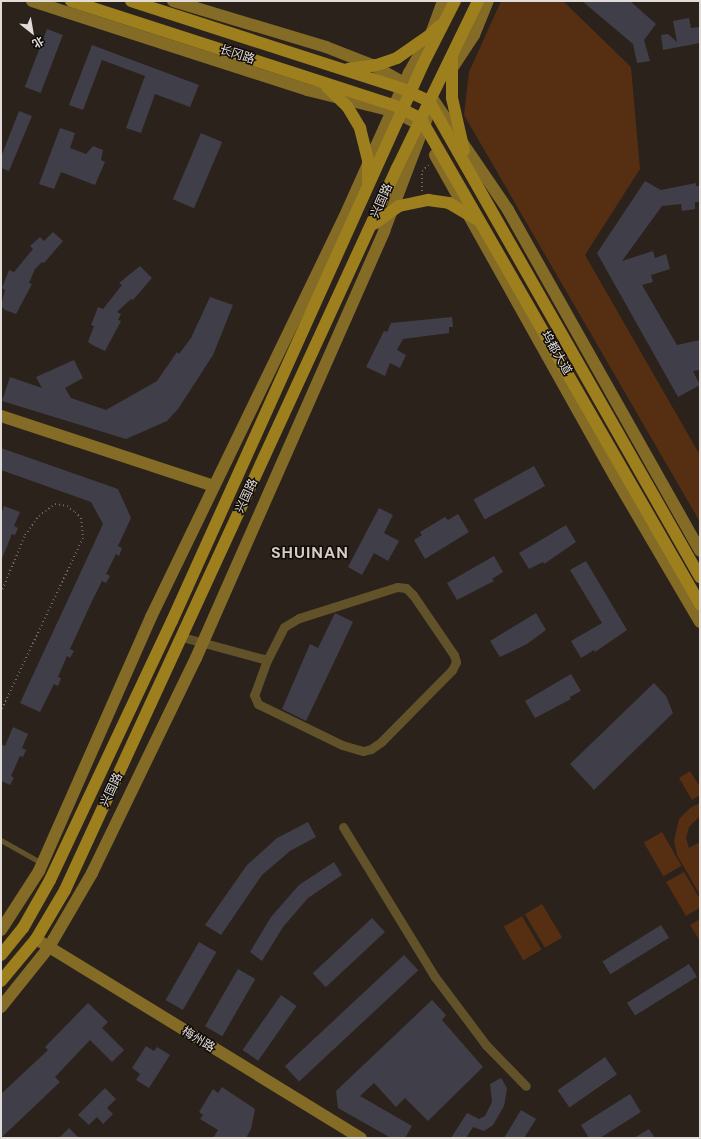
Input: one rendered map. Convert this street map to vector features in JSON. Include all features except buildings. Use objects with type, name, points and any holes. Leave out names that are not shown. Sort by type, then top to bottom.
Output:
[{"type":"main road","name":"长冈路","points":[[71,1],[319,82],[398,111]]},
{"type":"main road","name":"长冈路","points":[[131,1],[338,69],[408,89]]},
{"type":"main road","name":"兴国路","points":[[1,981],[36,939],[65,890],[368,231],[432,102],[478,1]]},
{"type":"main road","points":[[338,69],[364,68],[372,64],[376,65],[397,58],[431,34],[450,4]]},
{"type":"main road","name":"兴国路","points":[[1,955],[23,928],[50,880],[172,621],[366,190],[398,111],[450,4]]},
{"type":"main road","points":[[461,37],[451,62],[452,98],[460,139],[470,168],[487,201]]},
{"type":"main road","points":[[319,82],[341,99],[360,128],[368,161],[366,190]]},
{"type":"main road","points":[[408,89],[432,102]]},
{"type":"main road","name":"坞都大道","points":[[432,102],[700,577]]},
{"type":"main road","points":[[398,111],[421,125]]},
{"type":"main road","name":"坞都大道","points":[[421,125],[484,226],[700,604]]},
{"type":"main road","points":[[368,231],[391,210],[408,202],[428,200],[449,203],[465,210],[484,226]]},
{"type":"street","points":[[1,930],[42,863],[151,617],[344,218],[368,161],[398,111],[341,99],[32,1]]},
{"type":"street","points":[[173,1],[326,47],[372,64],[408,89],[431,34]]},
{"type":"street","points":[[488,1],[474,35],[432,102],[460,139],[512,216],[700,551]]},
{"type":"street","points":[[1,1007],[49,947],[92,874],[202,642],[391,210],[421,125]]},
{"type":"street","points":[[421,125],[465,210],[615,477],[700,622]]},
{"type":"street","points":[[1,416],[214,486]]},
{"type":"street","points":[[397,587],[406,588],[413,595],[454,655],[456,662],[452,670],[381,742],[372,749],[363,751],[342,745],[258,704],[254,695],[267,660],[284,627],[294,621],[397,587]]},
{"type":"street","points":[[182,637],[267,660]]},
{"type":"street","points":[[343,827],[435,977],[486,1045],[526,1086]]},
{"type":"street","name":"梅州路","points":[[36,939],[361,1138]]},
{"type":"lane","points":[[1,840],[42,863]]},
{"type":"path","points":[[1,593],[25,535],[39,516],[55,504],[67,506],[75,512],[80,518],[83,538],[1,710]]},
{"type":"shaded area","points":[[501,1],[563,1],[631,67],[640,169],[585,255],[700,455],[700,522],[464,115],[469,72]]},
{"type":"shaded area","points":[[690,771],[700,787],[700,795],[692,800],[679,778]]},
{"type":"shaded area","points":[[700,803],[700,816],[689,827],[686,838],[689,848],[700,842],[700,895],[677,855],[674,841],[679,819],[690,808]]},
{"type":"shaded area","points":[[662,832],[682,866],[663,876],[644,842]]},
{"type":"shaded area","points":[[684,872],[700,899],[700,908],[686,916],[666,882]]},
{"type":"shaded area","points":[[542,904],[562,937],[545,948],[525,914]]},
{"type":"shaded area","points":[[522,916],[542,950],[523,960],[504,926]]},
{"type":"shaded area","points":[[700,919],[700,941],[690,925]]},
{"type":"district","name":"SHUINAN","points":[[310,553]]}]
